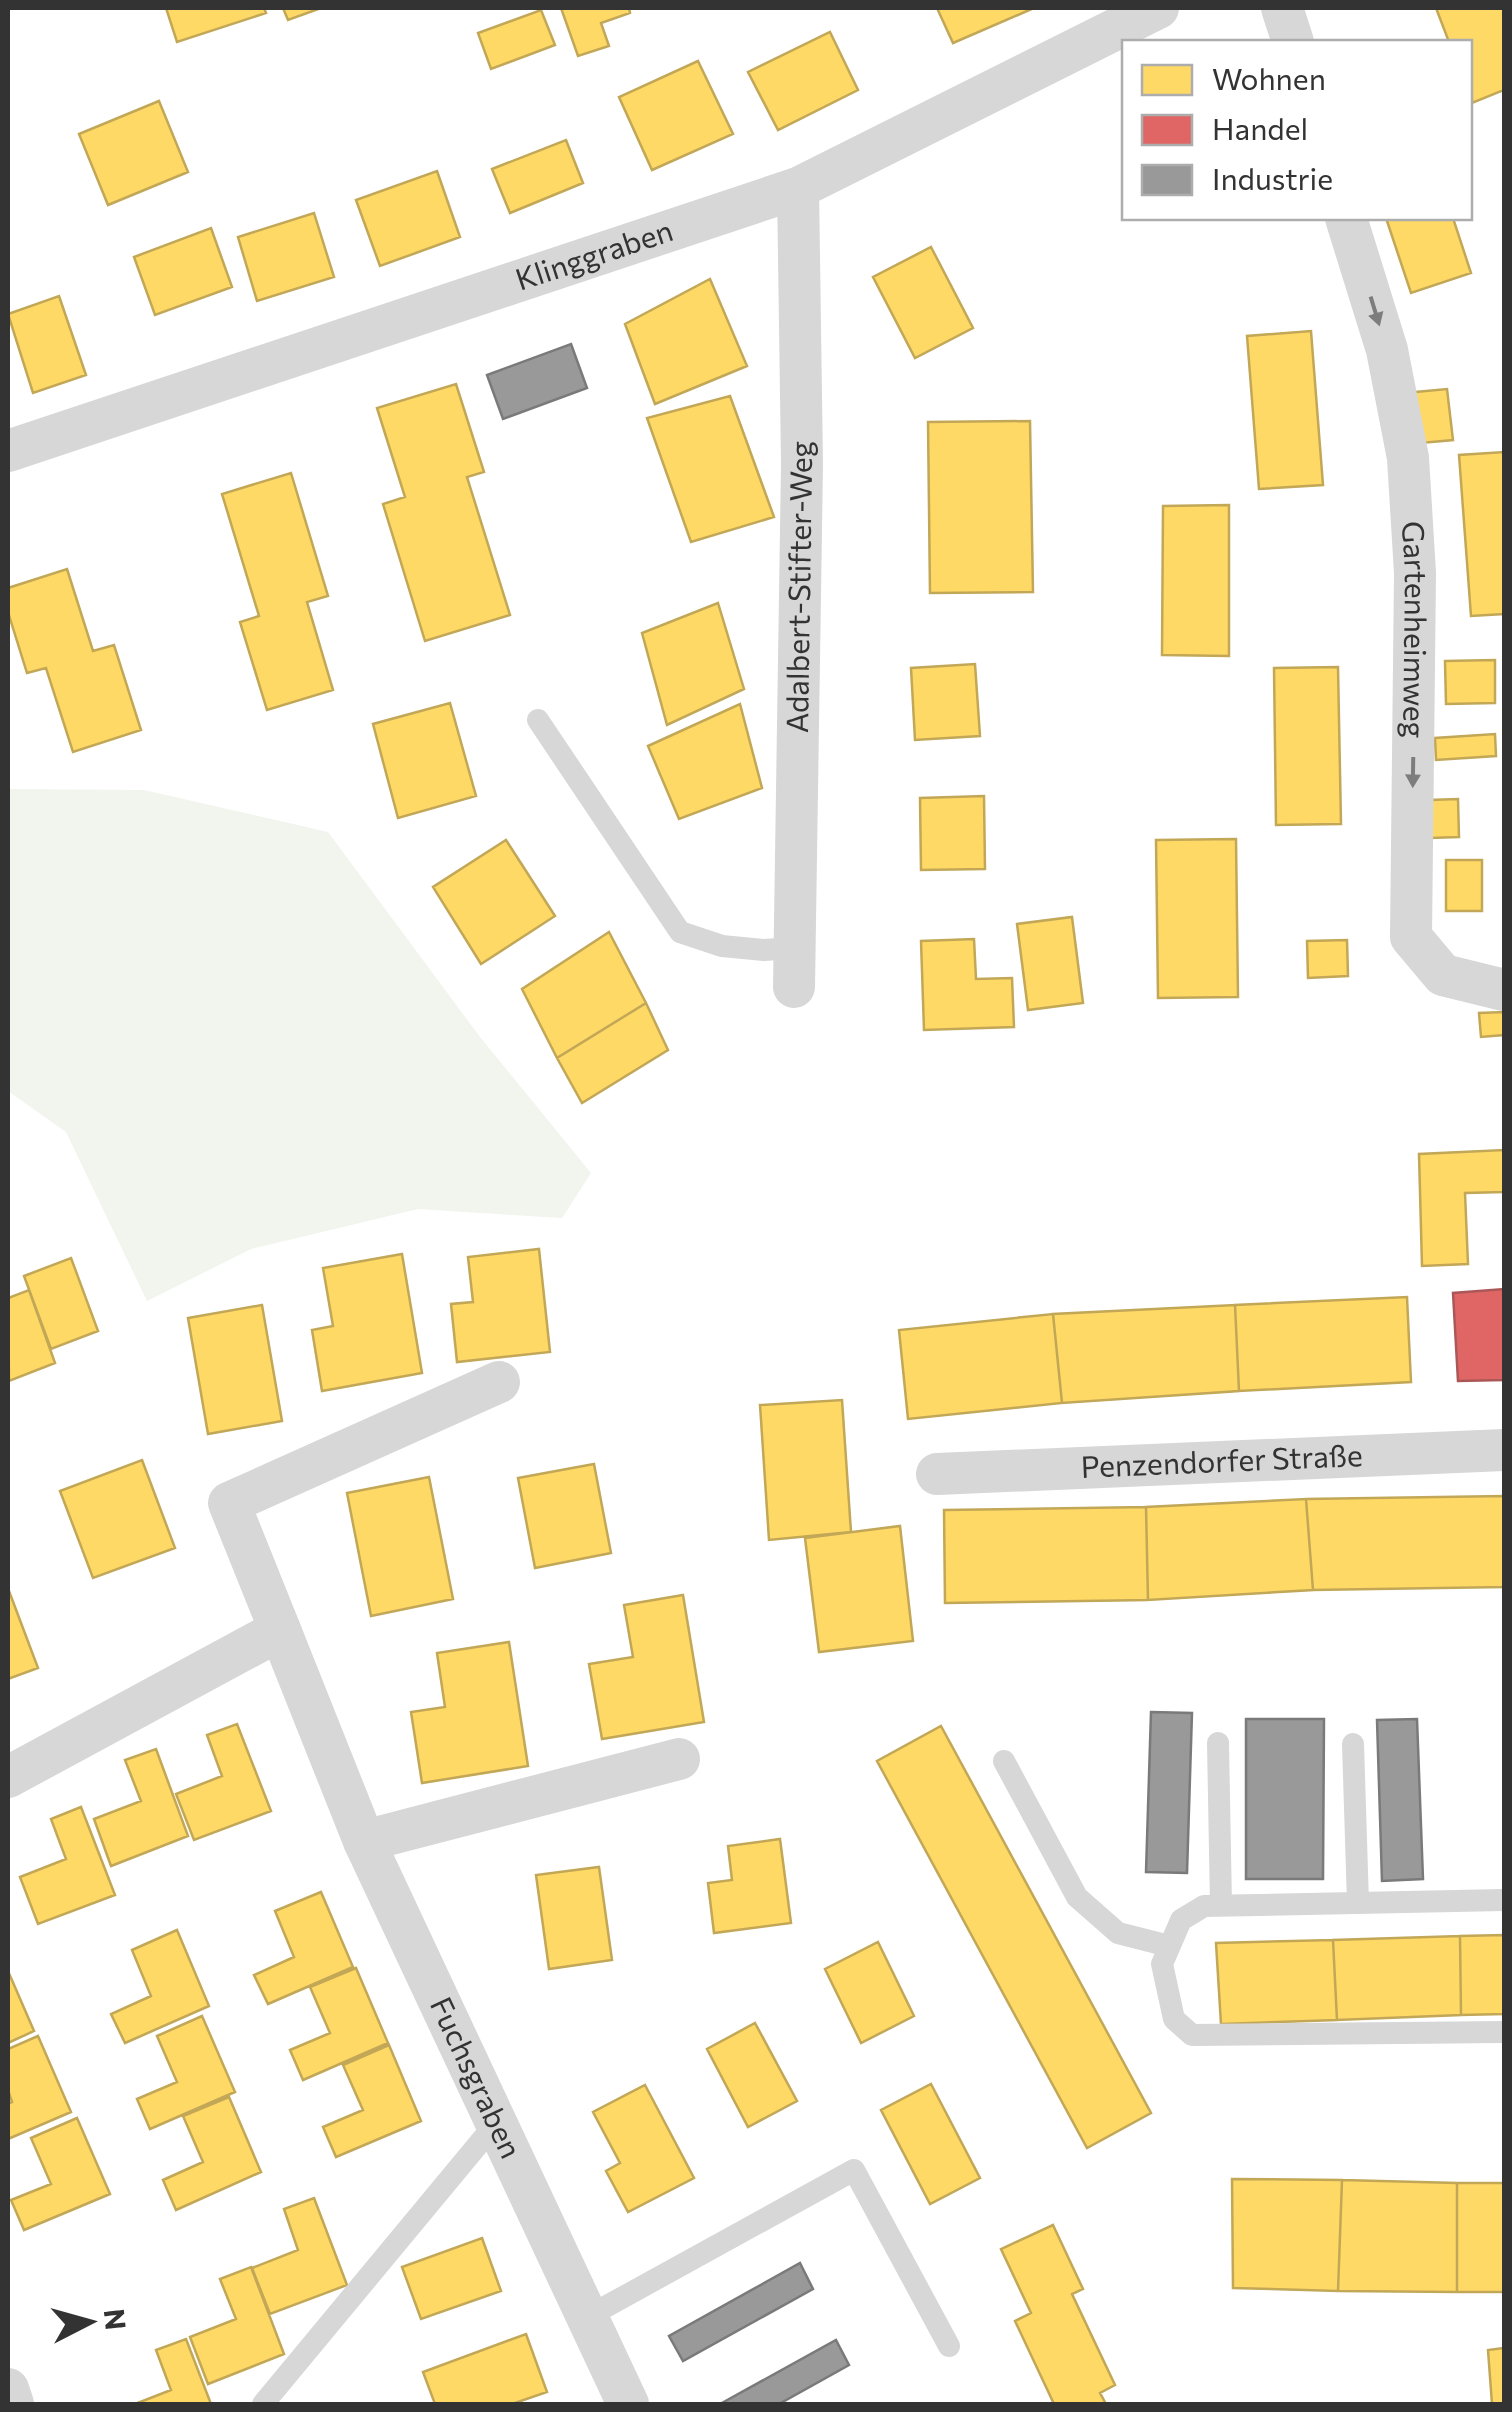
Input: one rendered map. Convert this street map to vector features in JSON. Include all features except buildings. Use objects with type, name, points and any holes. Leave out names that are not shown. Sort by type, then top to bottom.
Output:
[{"type":"street","name":"Klinggraben","points":[[8,451],[798,188],[1158,8]]},
{"type":"street","points":[[1282,8],[1291,40]]},
{"type":"street","name":"Adalbert-Stifter-Weg","points":[[795,968],[802,464],[798,188]]},
{"type":"street","name":"Gartenheimweg","points":[[1347,220],[1387,350],[1408,458],[1415,573],[1411,938],[1443,976],[1504,990]]},
{"type":"street","name":"Fuchsgraben","points":[[499,1382],[229,1503],[364,1841],[628,2404]]},
{"type":"street","name":"Penzendorfer Straße","points":[[936,1474],[1504,1450]]},
{"type":"street","points":[[8,1777],[280,1630]]},
{"type":"street","points":[[364,1841],[679,1760]]},
{"type":"street","points":[[8,2389],[13,2404]]},
{"type":"lane","points":[[538,720],[680,932],[795,968]]},
{"type":"lane","points":[[1218,1743],[1221,1905]]},
{"type":"lane","points":[[1353,1744],[1358,1903]]},
{"type":"lane","points":[[1004,1761],[1077,1898],[1118,1933],[1169,1946]]},
{"type":"lane","points":[[1504,1900],[1204,1906],[1181,1920],[1162,1964],[1174,2019],[1192,2036],[1504,2032]]},
{"type":"lane","points":[[263,2404],[496,2123]]},
{"type":"lane","points":[[587,2316],[854,2170],[949,2346]]},
{"type":"shaded area","points":[[8,789],[144,790],[328,832],[480,1037],[591,1173],[562,1218],[418,1209],[251,1249],[147,1301],[66,1132],[8,1091]]}]
